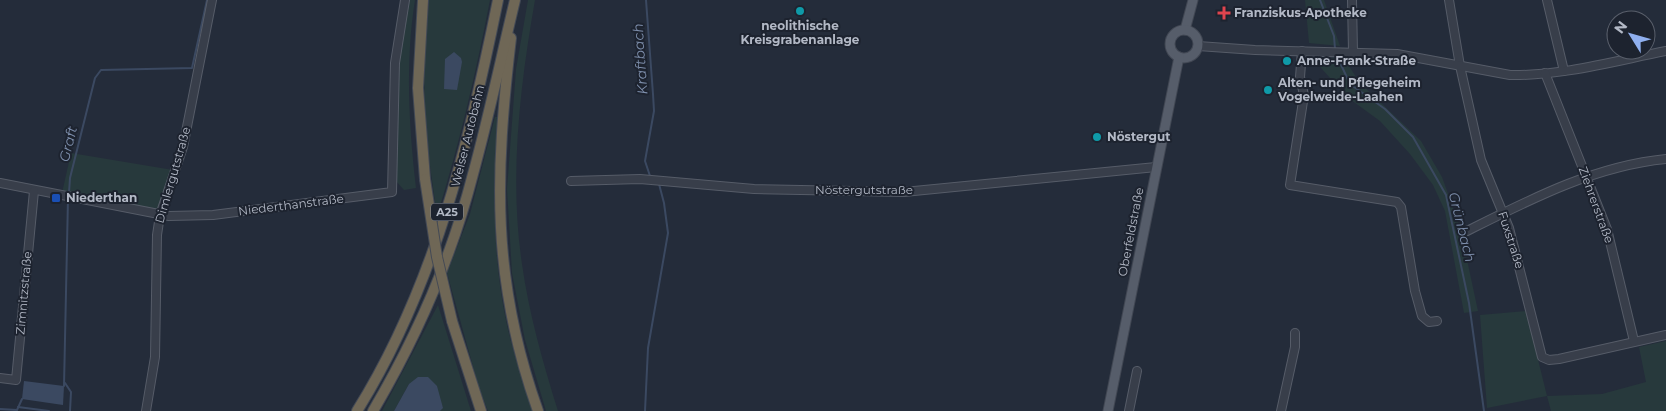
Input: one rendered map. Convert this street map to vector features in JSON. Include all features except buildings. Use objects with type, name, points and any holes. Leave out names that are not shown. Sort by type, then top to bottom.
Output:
[{"type":"highway","points":[[423,0],[418,88],[425,179],[437,257],[452,321],[481,411]]},
{"type":"highway","name":"Welser Autobahn","points":[[357,411],[407,316],[444,222],[468,137],[498,0]]},
{"type":"highway","points":[[515,0],[502,126],[499,213],[502,252],[513,324],[538,411]]},
{"type":"highway","name":"Welser Autobahn","points":[[373,411],[420,320],[454,234],[473,175],[515,0]]},
{"type":"main road","points":[[1185,30],[1193,0]]},
{"type":"main road","points":[[1185,30],[1195,35],[1198,46],[1191,56],[1180,57],[1174,54],[1170,43],[1175,33],[1185,30]]},
{"type":"main road","name":"Oberfeldstraße","points":[[1108,411],[1156,167],[1180,57]]},
{"type":"street","name":"Dimlergutstraße","points":[[146,411],[155,357],[157,236],[160,215],[183,147],[212,0]]},
{"type":"street","name":"Niederthanstraße","points":[[0,183],[160,215],[213,215],[392,192],[395,63],[405,0]]},
{"type":"street","points":[[1352,0],[1353,52]]},
{"type":"street","name":"Fuxstraße","points":[[1449,0],[1460,66],[1481,160],[1521,269],[1542,357],[1549,360],[1559,359],[1666,335]]},
{"type":"street","points":[[1557,0],[1547,1],[1564,71]]},
{"type":"street","points":[[1198,46],[1398,54],[1510,75],[1564,71],[1666,51]]},
{"type":"street","points":[[1302,51],[1300,77],[1304,95],[1290,185],[1397,202],[1400,207],[1415,291],[1422,316],[1429,322],[1437,321]]},
{"type":"street","name":"Ziehrerstraße","points":[[1545,73],[1607,229],[1634,341]]},
{"type":"street","points":[[1465,232],[1539,195],[1627,166],[1666,159]]},
{"type":"street","name":"Nöstergutstraße","points":[[571,181],[640,179],[754,189],[904,192],[1156,167]]},
{"type":"street","name":"Zimnitzstraße","points":[[0,378],[16,380],[34,191]]},
{"type":"street","points":[[1281,411],[1295,347],[1295,333]]},
{"type":"street","points":[[1129,411],[1136,371]]},
{"type":"shaded area","points":[[408,0],[415,0],[410,47],[409,94],[416,188],[404,190],[396,181],[399,59]]},
{"type":"shaded area","points":[[429,0],[490,0],[453,163],[437,216],[425,130],[424,67]]},
{"type":"shaded area","points":[[528,0],[535,0],[525,65],[518,132],[516,198],[518,231],[525,283],[533,320],[558,411],[546,411],[525,340],[512,273],[507,189],[516,69]]},
{"type":"shaded area","points":[[1305,0],[1324,0],[1340,46],[1309,43]]},
{"type":"shaded area","points":[[1343,57],[1360,83],[1421,141],[1442,177],[1460,227],[1478,311],[1464,313],[1445,211],[1433,185],[1410,154],[1380,121],[1347,97],[1314,60]]},
{"type":"shaded area","points":[[495,117],[498,117],[495,219],[501,295],[512,343],[535,411],[488,411],[479,388],[447,273],[470,214]]},
{"type":"shaded area","points":[[71,153],[173,170],[158,212],[62,193]]},
{"type":"shaded area","points":[[438,305],[471,411],[440,411],[443,407],[409,384],[394,411],[382,411]]},
{"type":"shaded area","points":[[1526,311],[1547,396],[1487,408],[1480,315]]},
{"type":"shaded area","points":[[1666,341],[1666,411],[1551,411],[1547,396],[1602,394],[1646,382],[1639,347]]},
{"type":"water","points":[[454,52],[461,58],[462,62],[457,90],[444,89],[445,59]]},
{"type":"water","points":[[418,377],[428,377],[437,386],[443,408],[440,411],[394,411],[409,384]]},
{"type":"water","points":[[24,381],[64,386],[63,405],[22,399]]},
{"type":"waterway","name":"Graft","points":[[69,193],[70,178],[95,78],[101,70],[192,68],[207,0]]},
{"type":"waterway","name":"Kraftbach","points":[[646,0],[654,111],[645,161],[650,176]]},
{"type":"waterway","name":"Grünbach","points":[[1320,0],[1334,36],[1335,49]]},
{"type":"waterway","name":"Grünbach","points":[[1336,54],[1350,84],[1385,109],[1413,137],[1446,195],[1469,303],[1484,411]]},
{"type":"waterway","points":[[645,411],[648,348],[668,233],[659,184]]},
{"type":"waterway","name":"Graft","points":[[64,386],[68,198]]},
{"type":"waterway","points":[[65,383],[71,392],[70,411]]},
{"type":"waterway","points":[[0,409],[17,410],[22,399]]},
{"type":"waterway","points":[[18,407],[49,411]]},
{"type":"place","name":"neolithische Kreisgrabenanlage","points":[[800,11]]},
{"type":"place","name":"Franziskus-Apotheke","points":[[1224,13]]},
{"type":"place","name":"Anne-Frank-Straße","points":[[1287,61]]},
{"type":"place","name":"Alten- und Pflegeheim Vogelweide-Laahen","points":[[1268,90]]},
{"type":"place","name":"Nöstergut","points":[[1097,137]]},
{"type":"place","name":"Niederthan","points":[[56,198]]}]
